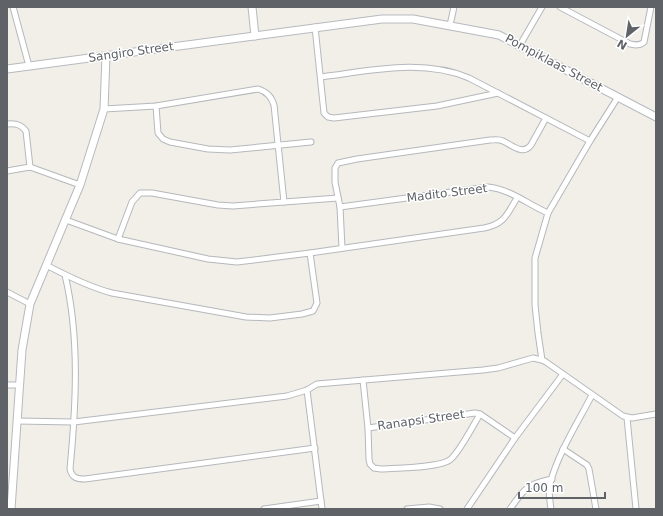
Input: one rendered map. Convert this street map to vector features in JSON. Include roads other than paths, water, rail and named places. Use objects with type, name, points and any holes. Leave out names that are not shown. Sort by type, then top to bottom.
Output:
[{"type":"street","points":[[252,7],[255,36]]},
{"type":"street","points":[[450,25],[454,7]]},
{"type":"street","points":[[520,45],[542,7]]},
{"type":"street","points":[[560,7],[630,44],[638,45],[644,42],[651,7]]},
{"type":"street","points":[[7,11],[13,8],[29,66]]},
{"type":"street","name":"Pompiklaas Street","points":[[255,36],[382,19],[412,19],[500,35],[656,117]]},
{"type":"street","points":[[316,27],[324,113],[326,116],[331,118],[437,106],[498,93]]},
{"type":"street","name":"Sangiro Street","points":[[7,69],[255,36]]},
{"type":"street","points":[[11,509],[10,492],[17,421],[18,385],[30,304],[80,185],[104,109],[106,56]]},
{"type":"street","points":[[321,77],[403,67],[426,67],[455,73],[498,93],[590,141]]},
{"type":"street","points":[[104,109],[156,106],[250,90],[265,91],[272,99],[274,105],[284,202]]},
{"type":"street","points":[[542,360],[536,304],[535,258],[548,213],[590,141],[618,98]]},
{"type":"street","points":[[156,106],[158,133],[163,139],[170,142],[218,150],[311,142]]},
{"type":"street","points":[[342,248],[340,207],[334,175],[335,168],[338,164],[365,158],[490,140],[500,140],[519,149],[525,150],[531,145],[546,118]]},
{"type":"street","points":[[7,124],[19,124],[26,131],[30,167]]},
{"type":"street","points":[[7,171],[30,167],[80,185]]},
{"type":"street","name":"Madito Street","points":[[340,207],[488,187],[496,188],[548,213]]},
{"type":"street","points":[[118,239],[132,202],[140,193],[152,193],[218,205],[233,206],[338,198]]},
{"type":"street","points":[[66,220],[118,239],[224,261],[250,261],[494,226],[501,221],[517,198]]},
{"type":"street","points":[[46,265],[65,275],[112,293],[234,316],[270,318],[302,314],[315,309],[318,297],[310,253]]},
{"type":"street","points":[[65,275],[71,299],[73,318],[74,422],[70,469],[72,476],[80,479],[315,448]]},
{"type":"street","points":[[7,292],[30,304]]},
{"type":"street","points":[[17,421],[74,422],[287,396],[307,390],[317,384],[483,370],[498,368],[533,358],[542,360],[627,418],[656,414]]},
{"type":"street","points":[[467,509],[515,438],[563,374]]},
{"type":"street","points":[[363,380],[368,428],[369,459],[370,464],[374,468],[381,469],[432,465],[446,462],[451,459],[480,414]]},
{"type":"street","points":[[7,385],[18,385]]},
{"type":"street","points":[[307,390],[322,509]]},
{"type":"street","points":[[551,509],[549,492],[552,479],[563,449],[592,395]]},
{"type":"street","name":"Ranapsi Street","points":[[368,428],[471,413],[480,414],[515,438]]},
{"type":"street","points":[[627,418],[636,509]]},
{"type":"street","points":[[563,449],[587,464],[596,509]]},
{"type":"street","points":[[510,509],[523,490],[528,486],[552,479]]},
{"type":"street","points":[[264,509],[321,501]]},
{"type":"street","points":[[407,509],[429,507],[440,509]]}]
